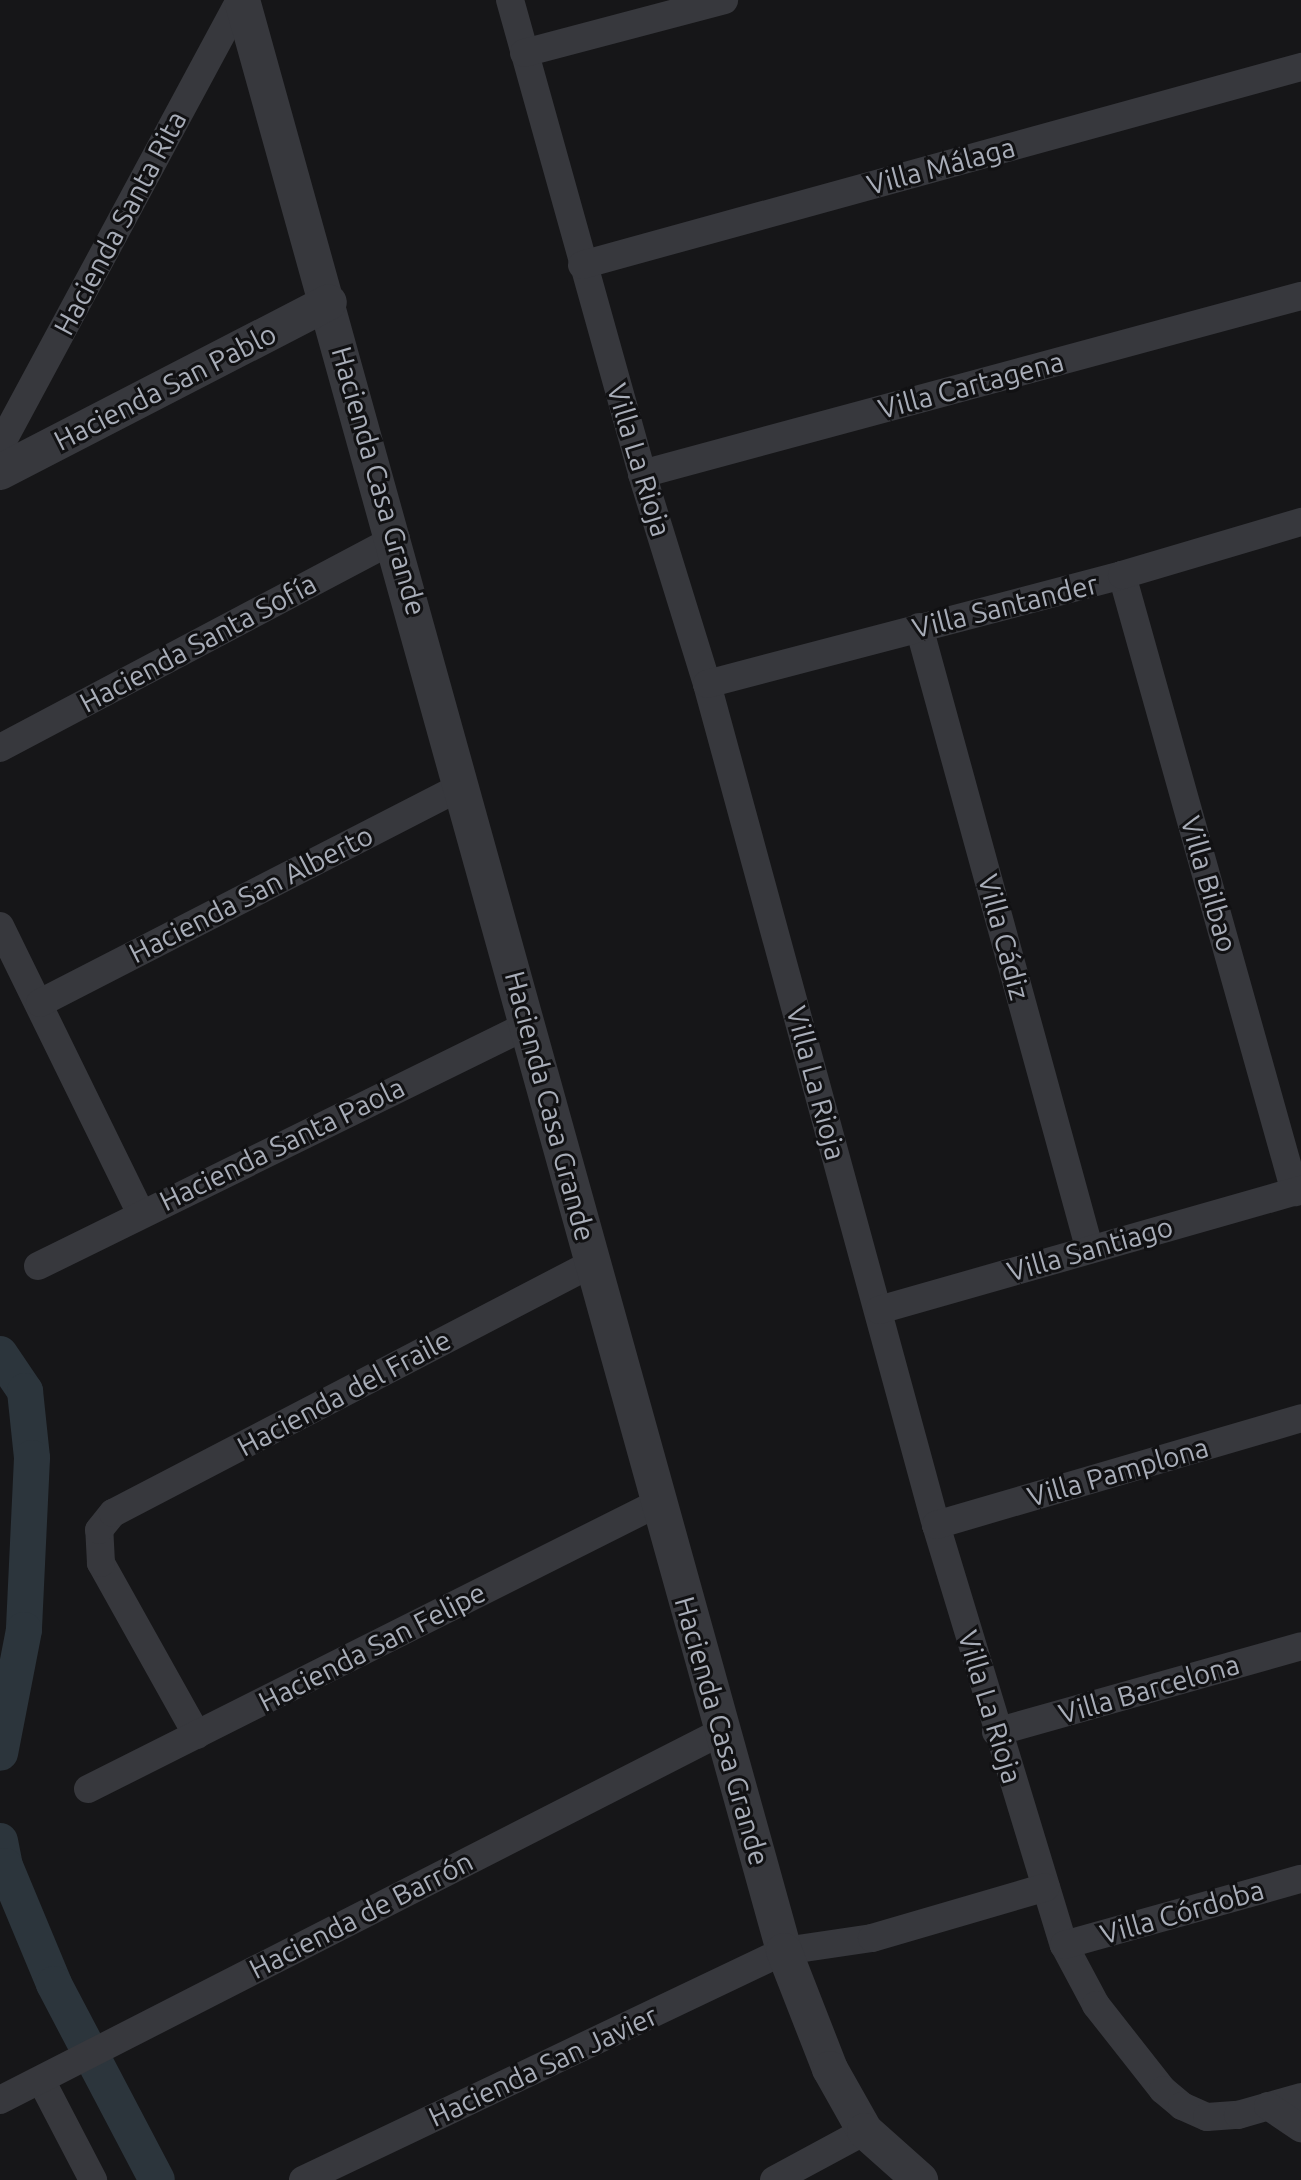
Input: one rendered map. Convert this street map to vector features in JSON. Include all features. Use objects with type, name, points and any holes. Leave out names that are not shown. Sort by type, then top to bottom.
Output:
[{"type":"street","name":"Hacienda Casa Grande","points":[[241,0],[396,538],[656,1504],[784,1951],[830,2069],[865,2131],[920,2180]]},
{"type":"street","name":"Hacienda Santa Rita","points":[[0,446],[241,0]]},
{"type":"street","name":"Villa La Rioja","points":[[510,0],[642,474],[707,684],[936,1525],[996,1732],[1064,1945],[1096,2005],[1163,2090],[1207,2117],[1268,2106]]},
{"type":"street","points":[[524,53],[724,0]]},
{"type":"street","name":"Villa Málaga","points":[[582,265],[1301,67]]},
{"type":"street","name":"Villa Cartagena","points":[[642,474],[1301,296]]},
{"type":"street","name":"Hacienda San Pablo","points":[[0,472],[329,302]]},
{"type":"street","name":"Villa Santander","points":[[707,684],[1122,575],[1301,522]]},
{"type":"street","name":"Hacienda Santa Sofía","points":[[0,748],[396,538]]},
{"type":"street","name":"Villa Bilbao","points":[[1122,575],[1298,1191]]},
{"type":"street","name":"Villa Cádiz","points":[[919,627],[1089,1247]]},
{"type":"street","name":"Hacienda San Alberto","points":[[40,1003],[463,786]]},
{"type":"street","points":[[0,926],[140,1212]]},
{"type":"street","name":"Hacienda Santa Paola","points":[[38,1266],[140,1212],[528,1025]]},
{"type":"street","name":"Villa Santiago","points":[[879,1310],[1089,1247],[1298,1191]]},
{"type":"street","name":"Hacienda del Fraile","points":[[197,1735],[101,1563],[99,1530],[113,1513],[593,1263]]},
{"type":"street","name":"Villa Pamplona","points":[[936,1525],[1301,1418]]},
{"type":"street","name":"Hacienda San Felipe","points":[[88,1789],[656,1504]]},
{"type":"street","name":"Villa Barcelona","points":[[996,1732],[1301,1646]]},
{"type":"street","name":"Hacienda de Barrón","points":[[0,2100],[723,1731]]},
{"type":"street","name":"Villa Córdoba","points":[[1064,1945],[1301,1879]]},
{"type":"street","name":"Hacienda San Javier","points":[[303,2180],[784,1951],[872,1938],[1046,1887]]},
{"type":"street","points":[[53,2075],[93,2180]]},
{"type":"street","points":[[1268,2106],[1301,2097]]},
{"type":"street","points":[[1268,2106],[1301,2128]]},
{"type":"street","points":[[774,2180],[865,2131]]},
{"type":"waterway","points":[[0,1354],[25,1391],[32,1458],[24,1630],[0,1753]]},
{"type":"waterway","points":[[0,1841],[5,1866],[54,1984],[157,2180]]}]
